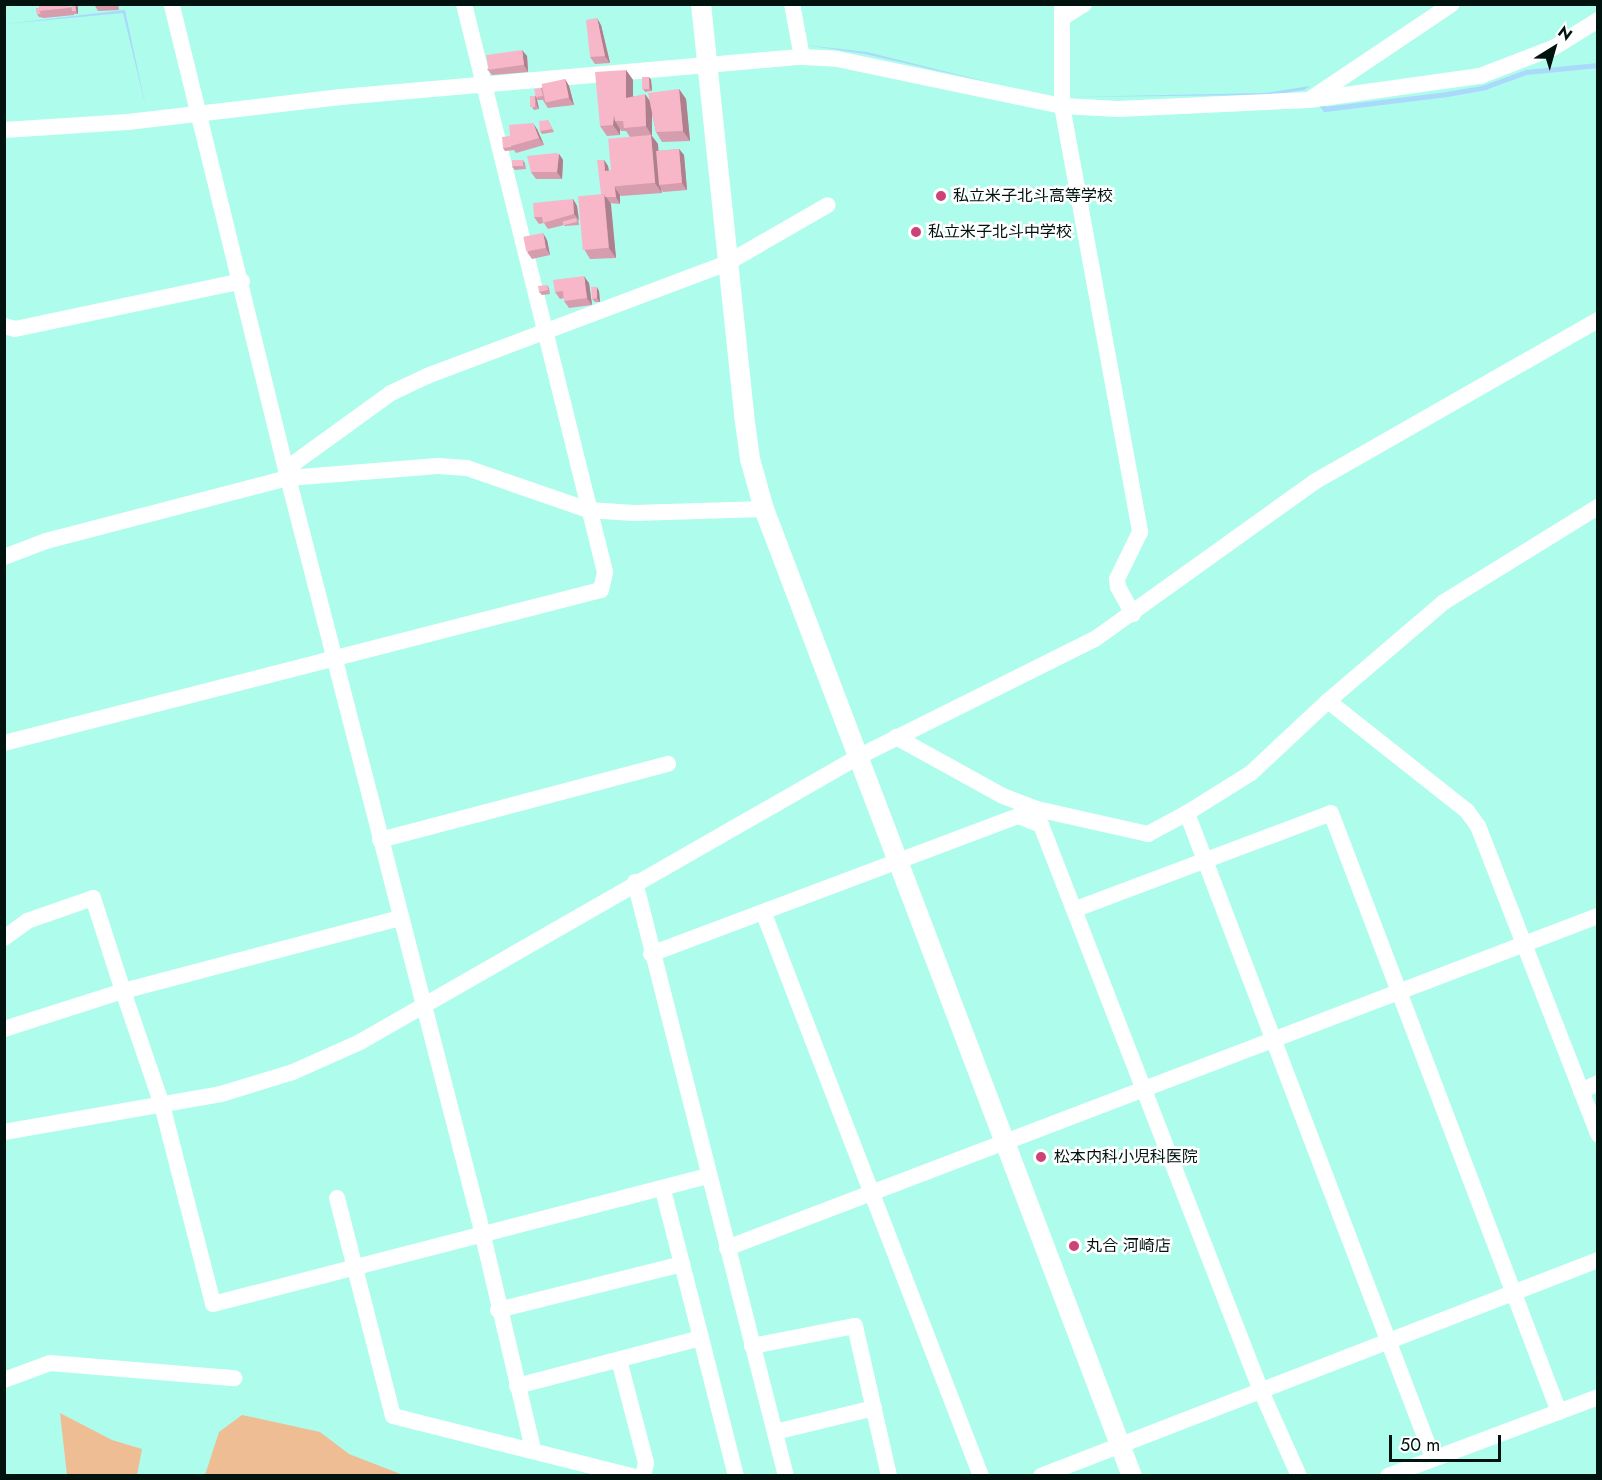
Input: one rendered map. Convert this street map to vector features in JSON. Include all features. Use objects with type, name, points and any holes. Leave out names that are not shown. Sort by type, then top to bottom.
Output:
[{"type":"street","points":[[172,4],[242,281],[287,474],[479,1219],[480,1236],[533,1449]]},
{"type":"street","points":[[4,742],[334,660],[601,590],[605,572],[464,4]]},
{"type":"street","points":[[701,4],[727,263],[750,459],[764,509],[1132,1476]]},
{"type":"street","points":[[792,4],[802,57]]},
{"type":"street","points":[[1084,4],[1062,11],[1062,106],[1140,532],[1117,579],[1118,587],[1134,614]]},
{"type":"street","points":[[1309,100],[1316,92],[1452,4]]},
{"type":"street","points":[[4,130],[199,113],[341,97],[484,87],[707,63],[802,57],[847,61],[1062,106],[1118,109],[1309,100],[1480,76],[1553,48],[1598,20]]},
{"type":"street","points":[[287,474],[391,393],[427,376],[727,263],[828,205]]},
{"type":"street","points":[[8,331],[242,281]]},
{"type":"street","points":[[4,1132],[220,1094],[293,1072],[360,1042],[635,882],[858,757],[1095,639],[1134,614],[1314,482],[1598,320]]},
{"type":"street","points":[[4,557],[46,541],[287,474],[438,466],[467,468],[588,510],[634,513],[764,509]]},
{"type":"street","points":[[651,954],[764,914],[1019,816],[1034,815],[1148,834],[1187,813],[1251,773],[1328,701],[1444,602],[1598,507]]},
{"type":"street","points":[[1328,701],[1467,811],[1478,826],[1598,1134]]},
{"type":"street","points":[[896,737],[1003,796],[1034,815],[1041,825],[1076,909],[1143,1090],[1261,1391],[1299,1476]]},
{"type":"street","points":[[380,840],[668,764]]},
{"type":"street","points":[[1187,813],[1433,1458]]},
{"type":"street","points":[[1076,909],[1331,813],[1559,1412]]},
{"type":"street","points":[[635,882],[651,954],[786,1476]]},
{"type":"street","points":[[4,938],[27,921],[93,898],[162,1105],[213,1304],[355,1270],[663,1190],[708,1176]]},
{"type":"street","points":[[764,914],[869,1193],[981,1476]]},
{"type":"street","points":[[727,1248],[1143,1090],[1272,1038],[1598,916]]},
{"type":"street","points":[[4,1029],[123,991],[400,918]]},
{"type":"street","points":[[1581,1091],[1598,1083]]},
{"type":"street","points":[[663,1190],[736,1476]]},
{"type":"street","points":[[338,1198],[393,1416],[533,1449],[632,1476]]},
{"type":"street","points":[[1041,1476],[1389,1343],[1598,1260]]},
{"type":"street","points":[[498,1310],[682,1264]]},
{"type":"street","points":[[752,1346],[855,1326],[889,1476]]},
{"type":"street","points":[[518,1386],[701,1338]]},
{"type":"street","points":[[619,1360],[646,1463],[643,1476]]},
{"type":"street","points":[[4,1380],[50,1363],[234,1378]]},
{"type":"street","points":[[1388,1476],[1598,1397]]},
{"type":"street","points":[[775,1432],[874,1408]]},
{"type":"shaded area","points":[[60,1413],[112,1440],[142,1449],[137,1475],[67,1475]]},
{"type":"shaded area","points":[[242,1415],[320,1432],[349,1454],[403,1475],[205,1475],[219,1432]]},
{"type":"water","points":[[125,10],[146,108],[123,13],[5,24]]},
{"type":"water","points":[[805,45],[867,52],[1000,85],[865,54]]},
{"type":"water","points":[[1310,86],[1304,90],[1270,95],[1068,97],[1265,93]]},
{"type":"building","points":[[39,4],[69,4],[69,8],[39,11]]},
{"type":"building","points":[[71,4],[75,4],[76,11],[72,11]]},
{"type":"building","points":[[597,18],[605,56],[590,57],[586,20]]},
{"type":"building","points":[[522,50],[524,65],[488,70],[486,55]]},
{"type":"building","points":[[626,70],[626,98],[645,94],[646,126],[624,128],[623,121],[615,121],[614,115],[613,125],[600,126],[595,72]]},
{"type":"building","points":[[642,77],[649,77],[649,89],[642,89]]},
{"type":"building","points":[[565,79],[569,98],[545,103],[542,84]]},
{"type":"building","points":[[541,88],[543,96],[536,97],[534,89]]},
{"type":"building","points":[[679,89],[683,131],[656,132],[648,93]]},
{"type":"building","points":[[530,96],[535,96],[535,107],[530,107]]},
{"type":"building","points":[[548,120],[552,129],[540,131],[539,121]]},
{"type":"building","points":[[533,123],[539,138],[511,146],[509,125]]},
{"type":"building","points":[[651,135],[655,183],[612,187],[608,139]]},
{"type":"building","points":[[511,136],[511,147],[503,148],[502,137]]},
{"type":"building","points":[[679,149],[682,183],[659,185],[656,151]]},
{"type":"building","points":[[559,154],[557,172],[531,172],[527,156]]},
{"type":"building","points":[[512,160],[523,160],[523,166],[512,166]]},
{"type":"building","points":[[597,160],[604,160],[605,171],[612,170],[616,197],[605,197],[601,194]]},
{"type":"building","points":[[604,194],[609,248],[583,250],[578,196]]},
{"type":"building","points":[[573,199],[574,214],[543,223],[542,217],[534,217],[533,203]]},
{"type":"building","points":[[576,218],[577,222],[563,225],[562,221]]},
{"type":"building","points":[[543,233],[546,248],[526,252],[523,237]]},
{"type":"building","points":[[584,276],[587,298],[564,301],[563,291],[555,292],[553,280]]},
{"type":"building","points":[[547,285],[548,290],[539,292],[538,286]]},
{"type":"building","points":[[591,287],[597,287],[597,298],[592,299]]},
{"type":"waterway","points":[[1321,104],[1325,109],[1447,94],[1485,87],[1526,72],[1598,65]]},
{"type":"place","name":"私立米子北斗高等学校","points":[[941,196]]},
{"type":"place","name":"私立米子北斗中学校","points":[[916,232]]},
{"type":"place","name":"松本内科小児科医院","points":[[1041,1157]]},
{"type":"place","name":"丸合 河崎店","points":[[1074,1246]]}]
